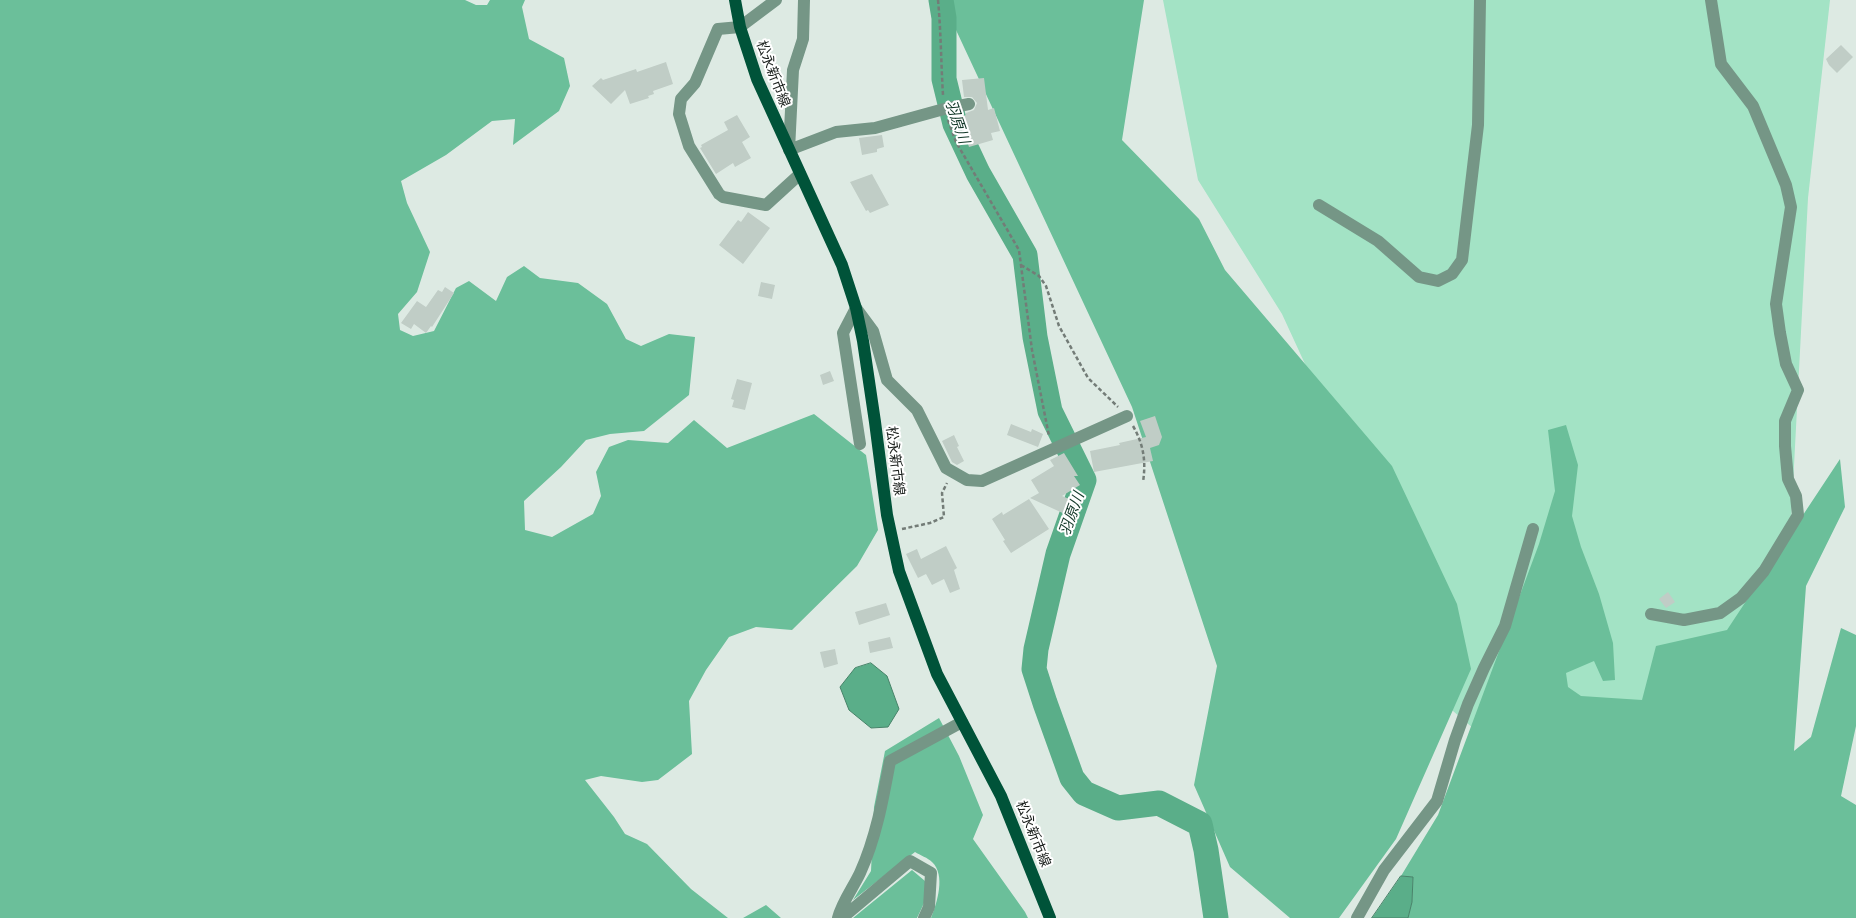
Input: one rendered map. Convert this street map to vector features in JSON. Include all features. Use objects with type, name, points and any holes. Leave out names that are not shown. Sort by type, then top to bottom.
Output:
[{"type":"main road","name":"松永新市線","points":[[735,0],[740,27],[757,79],[842,266],[856,308],[863,341],[891,532],[899,571],[937,674],[1001,796],[1050,918]]},
{"type":"street","points":[[776,0],[740,27],[718,29],[696,83],[681,99],[679,114],[689,146],[719,194],[723,197],[766,205],[800,174]]},
{"type":"street","points":[[804,0],[803,39],[793,70],[788,150],[836,132],[875,128],[969,104]]},
{"type":"street","points":[[1319,205],[1378,241],[1419,277],[1438,281],[1452,274],[1462,260],[1478,125],[1480,0]]},
{"type":"street","points":[[1651,614],[1684,620],[1720,613],[1741,598],[1764,571],[1798,514],[1796,496],[1788,478],[1785,421],[1798,390],[1786,364],[1776,304],[1791,207],[1786,185],[1753,106],[1721,64],[1710,0]]},
{"type":"street","points":[[860,444],[844,333],[856,308],[873,330],[887,380],[917,410],[946,468],[967,480],[982,481],[1127,416]]},
{"type":"street","points":[[1356,918],[1384,870],[1437,801],[1468,704],[1504,626],[1533,529]]},
{"type":"street","points":[[840,918],[840,911],[860,872],[880,816],[890,761],[962,722]]},
{"type":"street","points":[[840,918],[910,861],[931,873],[928,907],[924,918]]},
{"type":"street","points":[[1046,905],[1058,918]]},
{"type":"path","points":[[938,0],[944,109],[956,142],[1019,250],[1032,350],[1051,450]]},
{"type":"path","points":[[1021,265],[1039,276],[1046,286],[1059,326],[1088,378],[1127,416],[1141,439],[1146,464],[1143,482]]},
{"type":"path","points":[[891,532],[930,523],[944,517],[942,493],[947,483],[959,476]]},
{"type":"shaded area","points":[[0,0],[465,0],[476,5],[487,5],[490,0],[525,0],[522,7],[529,39],[564,58],[570,86],[559,111],[513,145],[515,119],[492,121],[446,155],[401,181],[407,203],[430,252],[417,292],[398,314],[400,330],[413,336],[434,331],[456,288],[469,281],[496,301],[507,277],[524,266],[540,278],[578,283],[607,304],[626,339],[641,346],[669,334],[695,337],[689,395],[644,431],[610,434],[586,440],[561,467],[524,501],[525,530],[552,537],[593,514],[601,496],[596,472],[609,447],[628,440],[668,443],[694,420],[727,448],[814,414],[866,455],[878,530],[857,566],[792,630],[756,627],[729,637],[706,670],[689,701],[692,754],[658,780],[642,782],[601,776],[585,780],[625,834],[647,844],[691,889],[728,918],[0,918]]},
{"type":"shaded area","points":[[942,0],[1144,0],[1122,140],[1199,219],[1225,270],[1392,466],[1457,604],[1471,669],[1396,839],[1339,918],[1290,918],[1230,867],[1194,785],[1217,666],[1132,407]]},
{"type":"shaded area","points":[[1163,0],[1830,0],[1808,198],[1786,619],[1565,807],[1418,681],[1358,479],[1282,314],[1198,180]]},
{"type":"shaded area","points":[[1566,425],[1578,465],[1572,516],[1581,547],[1599,594],[1613,643],[1615,680],[1603,681],[1594,661],[1566,673],[1568,687],[1581,696],[1642,700],[1656,646],[1727,630],[1840,459],[1845,507],[1806,586],[1794,751],[1811,737],[1841,628],[1856,635],[1856,726],[1841,796],[1856,805],[1856,918],[1408,918],[1412,902],[1413,877],[1401,876],[1438,815],[1539,544],[1555,491],[1548,430]]},
{"type":"shaded area","points":[[871,663],[887,676],[899,709],[888,727],[871,728],[849,710],[840,687],[855,668]]},
{"type":"shaded area","points":[[939,718],[959,756],[983,815],[973,839],[1028,918],[931,918],[938,897],[939,874],[932,862],[915,852],[853,900],[871,871],[874,807],[885,751]]},
{"type":"shaded area","points":[[912,870],[925,881],[925,901],[917,918],[853,918]]},
{"type":"shaded area","points":[[1401,876],[1413,877],[1412,902],[1408,918],[1372,918]]},
{"type":"shaded area","points":[[766,905],[781,918],[743,918]]},
{"type":"building","points":[[1841,45],[1853,57],[1837,73],[1826,59]]},
{"type":"building","points":[[666,62],[673,84],[653,91],[654,94],[648,96],[649,98],[630,104],[625,90],[611,104],[592,86],[601,78],[603,80],[636,69],[637,72]]},
{"type":"building","points":[[984,78],[988,110],[994,108],[1000,131],[991,133],[993,140],[969,147],[966,138],[964,138],[959,118],[974,110],[977,103],[972,97],[964,97],[962,80]]},
{"type":"building","points":[[737,115],[750,137],[742,142],[751,158],[735,167],[733,163],[716,174],[700,148],[702,147],[701,145],[728,130],[724,122]]},
{"type":"building","points":[[882,135],[884,147],[877,149],[877,152],[862,155],[859,138]]},
{"type":"building","points":[[872,174],[889,205],[870,213],[868,210],[866,211],[850,182]]},
{"type":"building","points":[[748,212],[770,228],[743,264],[719,245],[738,220],[741,222]]},
{"type":"building","points":[[761,282],[775,285],[772,299],[758,296]]},
{"type":"building","points":[[445,287],[454,293],[426,333],[414,324],[411,329],[401,323],[417,301],[426,307],[438,290],[442,292]]},
{"type":"building","points":[[830,371],[834,381],[823,385],[820,375]]},
{"type":"building","points":[[737,379],[752,383],[745,410],[732,407],[734,400],[731,399]]},
{"type":"building","points":[[1155,416],[1162,437],[1159,445],[1150,448],[1153,461],[1094,472],[1090,451],[1146,437],[1140,421]]},
{"type":"building","points":[[1011,424],[1031,432],[1032,429],[1043,434],[1038,447],[1007,435]]},
{"type":"building","points":[[954,435],[959,446],[957,447],[964,461],[957,465],[952,462],[942,441]]},
{"type":"building","points":[[1064,453],[1078,476],[1074,476],[1080,485],[1062,496],[1074,501],[1067,515],[1030,498],[1039,493],[1031,480],[1054,466],[1050,460]]},
{"type":"building","points":[[1029,499],[1049,529],[1011,553],[992,519],[1002,512],[1003,515]]},
{"type":"building","points":[[946,546],[957,568],[954,570],[960,589],[950,593],[944,579],[932,585],[926,574],[918,578],[906,554],[917,549],[921,559]]},
{"type":"building","points":[[1668,592],[1675,602],[1666,608],[1659,599]]},
{"type":"building","points":[[886,603],[890,615],[859,625],[855,612]]},
{"type":"building","points":[[890,637],[893,648],[870,653],[868,642]]},
{"type":"building","points":[[835,649],[838,664],[824,668],[820,652]]},
{"type":"waterway","name":"羽原川","points":[[941,0],[944,18],[944,79],[955,124],[978,173],[1025,255],[1035,337],[1050,411],[1084,480],[1058,554],[1036,649],[1034,669],[1072,778],[1084,793],[1118,808],[1159,803],[1200,824],[1206,850],[1216,918]]}]
